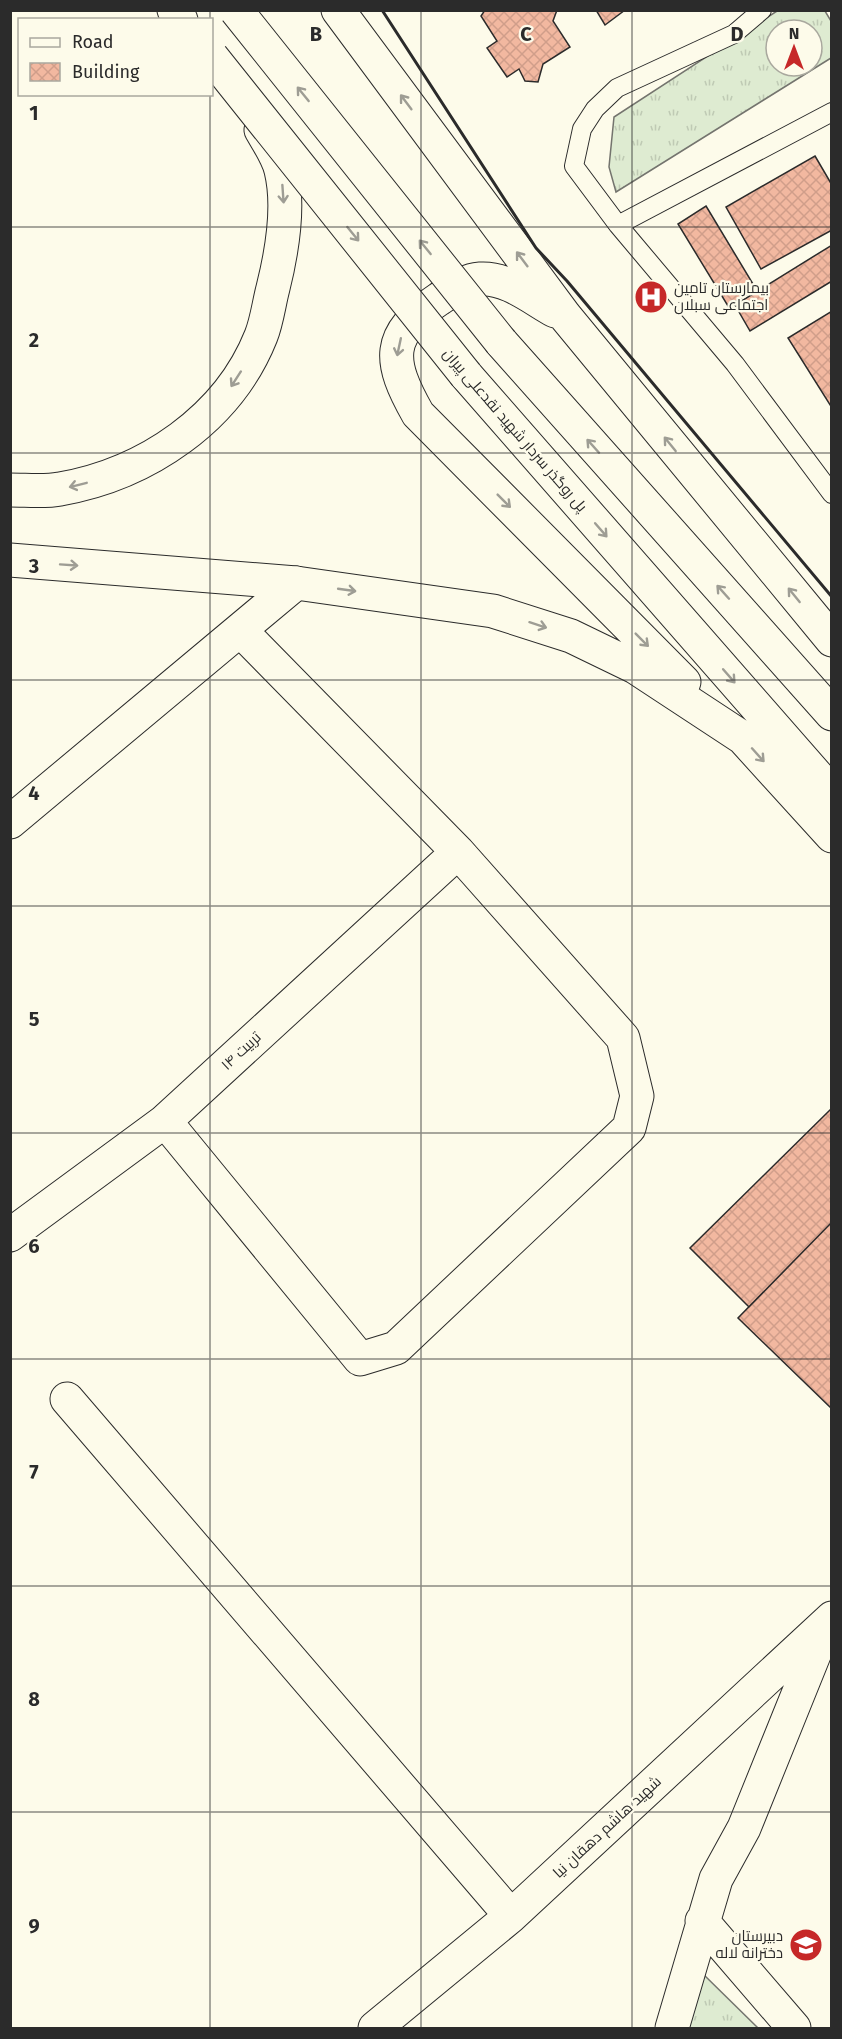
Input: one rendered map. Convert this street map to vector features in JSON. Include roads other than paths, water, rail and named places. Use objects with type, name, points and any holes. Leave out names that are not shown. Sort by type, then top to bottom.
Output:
[{"type":"main road","points":[[236,10],[501,342],[831,714]]},
{"type":"main road","points":[[338,10],[565,316],[831,640]]},
{"type":"main road","name":"پل روگذر سردار شهید نقدعلی پیران","points":[[213,58],[466,375],[831,793]]},
{"type":"main road","points":[[10,490],[58,490],[112,476],[164,450],[210,415],[237,380],[261,336],[280,259],[284,208],[281,170],[247,101]]},
{"type":"main road","points":[[565,316],[504,282],[480,279],[459,286],[420,312],[405,327],[398,346],[396,366],[405,391],[418,414],[732,730]]},
{"type":"main road","points":[[10,561],[296,583],[493,611],[571,636],[635,667],[743,738],[831,836]]},
{"type":"main road","points":[[10,822],[296,583]]},
{"type":"main road","points":[[165,1121],[360,1359],[396,1348],[629,1128],[637,1096],[623,1038],[458,852],[240,630]]},
{"type":"main road","name":"تربیت ۱۴","points":[[10,1235],[165,1121],[458,852]]},
{"type":"main road","points":[[67,1399],[511,1916]]},
{"type":"main road","points":[[672,2028],[716,1879],[744,1828],[829,1620]]},
{"type":"main road","name":"شهید هاشم دهقان نیا","points":[[375,2028],[511,1916],[829,1620]]},
{"type":"main road","points":[[702,1921],[794,2028]]},
{"type":"lane","points":[[762,10],[734,34],[617,88],[595,109],[582,129],[574,166],[618,225],[735,364],[831,494]]},
{"type":"lane","points":[[618,225],[831,112]]},
{"type":"place","name":"بیمارستان تامین اجتماعی سبلان","points":[[651,297]]},
{"type":"place","name":"دبیرستان دخترانه لاله","points":[[806,1945]]}]
